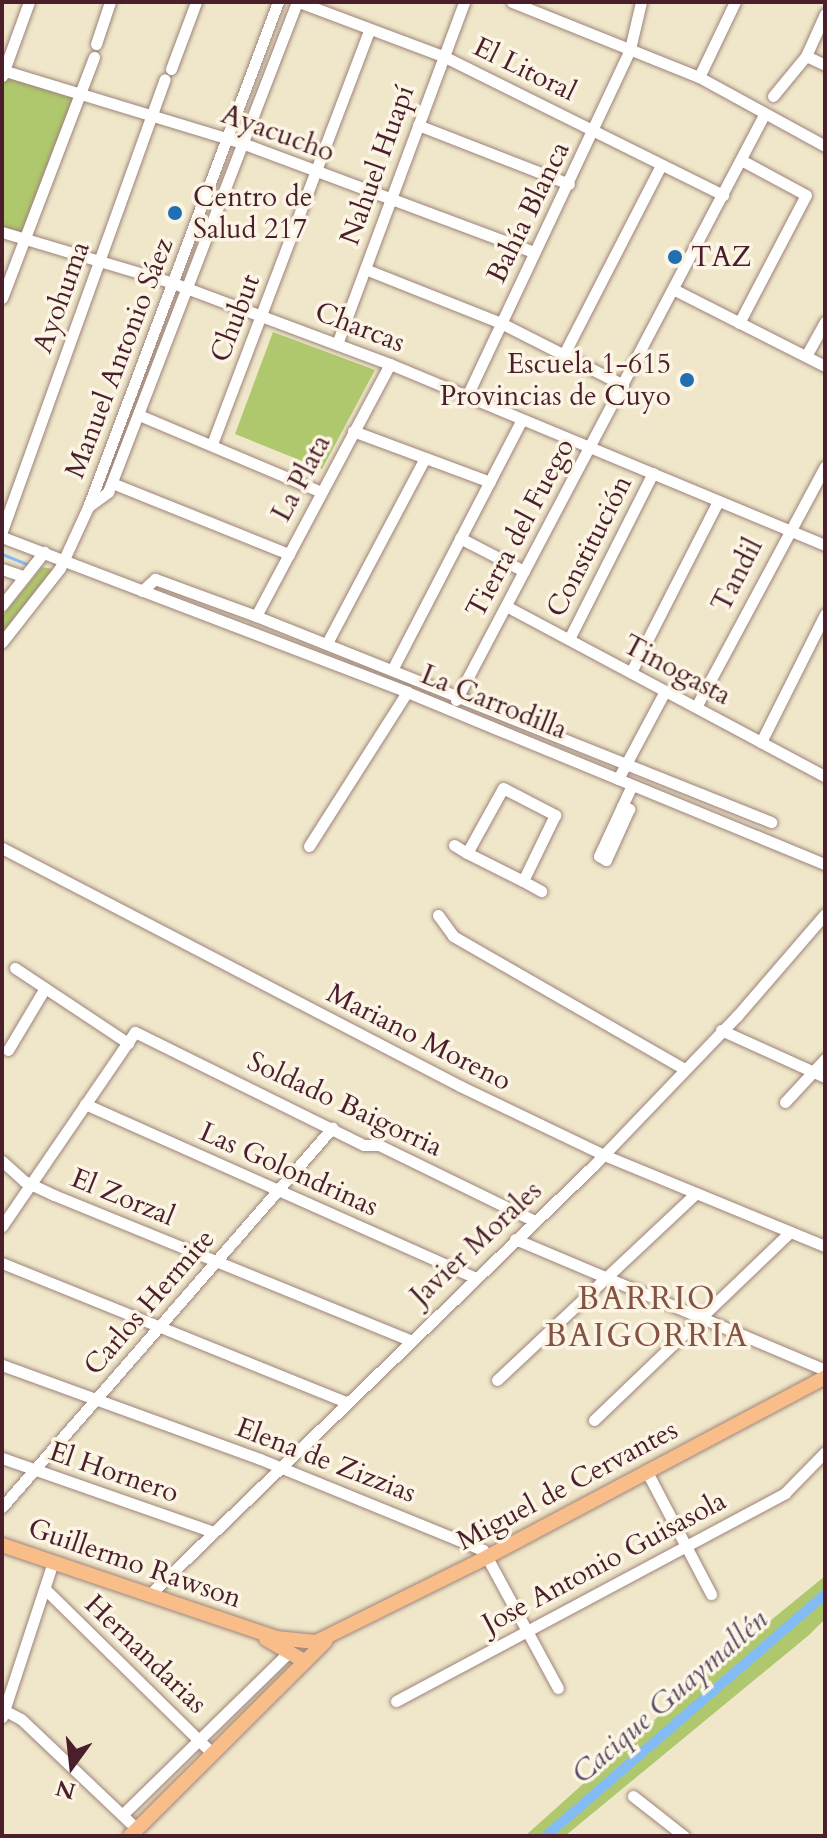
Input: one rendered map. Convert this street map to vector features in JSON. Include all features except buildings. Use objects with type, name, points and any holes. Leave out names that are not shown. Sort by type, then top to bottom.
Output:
[{"type":"main road","name":"Miguel de Cervantes","points":[[134,1832],[213,1754],[291,1658],[825,1377]]},
{"type":"main road","name":"Guillermo Rawson","points":[[2,1545],[251,1630],[291,1658],[312,1642]]},
{"type":"main road","name":"Miguel de Cervantes","points":[[312,1642],[333,1636]]},
{"type":"street","points":[[3,72],[29,2]]},
{"type":"street","points":[[2,298],[80,94],[110,2]]},
{"type":"street","name":"Ayohuma","points":[[2,534],[151,117],[196,2]]},
{"type":"street","name":"Manuel Antonio Sáez","points":[[2,642],[65,560],[88,507],[278,2]]},
{"type":"street","name":"Manuel Antonio Sáez","points":[[88,507],[106,495],[112,483],[298,2]]},
{"type":"street","name":"El Litoral","points":[[298,2],[443,56],[723,195]]},
{"type":"street","name":"Nahuel Huapí","points":[[337,344],[464,2]]},
{"type":"street","points":[[512,2],[699,77],[825,146]]},
{"type":"street","name":"Bahía Blanca","points":[[467,396],[595,129],[630,49],[641,2]]},
{"type":"street","points":[[699,77],[735,2]]},
{"type":"street","points":[[773,96],[806,56],[825,14]]},
{"type":"street","name":"Chubut","points":[[212,444],[369,30]]},
{"type":"street","points":[[806,56],[825,65]]},
{"type":"street","name":"Ayacucho","points":[[3,72],[242,143],[534,252]]},
{"type":"street","name":"Tierra del Fuego","points":[[451,710],[765,113]]},
{"type":"street","points":[[418,125],[569,184]]},
{"type":"street","points":[[739,323],[806,195],[741,160]]},
{"type":"street","points":[[565,352],[661,165]]},
{"type":"street","name":"Charcas","points":[[2,232],[173,283],[390,364],[825,545]]},
{"type":"street","points":[[365,269],[501,323],[565,352],[623,385]]},
{"type":"street","points":[[673,289],[825,366]]},
{"type":"street","points":[[806,356],[825,322]]},
{"type":"street","name":"La Plata","points":[[256,616],[390,364]]},
{"type":"street","points":[[139,415],[321,492]]},
{"type":"street","points":[[393,668],[522,419]]},
{"type":"street","points":[[353,431],[490,482]]},
{"type":"street","points":[[327,643],[425,458]]},
{"type":"street","name":"Tandil","points":[[696,707],[788,529],[825,466]]},
{"type":"street","name":"Constitución","points":[[569,639],[653,473]]},
{"type":"street","points":[[112,483],[289,554]]},
{"type":"street","points":[[631,672],[718,501]]},
{"type":"street","name":"La Carrodilla","points":[[2,534],[407,692],[825,864]]},
{"type":"street","points":[[460,538],[524,571]]},
{"type":"street","points":[[2,605],[44,552]]},
{"type":"street","points":[[2,569],[25,577]]},
{"type":"street","name":"La Carrodilla","points":[[142,591],[155,579],[256,616],[459,694],[771,822]]},
{"type":"street","name":"Tinogasta","points":[[506,606],[761,742],[824,772]]},
{"type":"street","points":[[761,742],[825,614]]},
{"type":"street","points":[[618,779],[665,691]]},
{"type":"street","points":[[309,846],[407,692]]},
{"type":"street","points":[[622,806],[632,785]]},
{"type":"street","points":[[467,853],[503,788],[555,815],[523,881]]},
{"type":"street","points":[[454,845],[541,891]]},
{"type":"street","name":"Mariano Moreno","points":[[2,848],[409,1060],[604,1155],[825,1246]]},
{"type":"street","name":"Javier Morales","points":[[149,1595],[344,1401],[604,1155],[825,914]]},
{"type":"street","points":[[438,915],[453,936],[684,1069]]},
{"type":"street","points":[[2,1226],[128,1043],[15,968]]},
{"type":"street","points":[[8,1050],[45,988]]},
{"type":"street","points":[[721,1030],[825,1077]]},
{"type":"street","name":"Soldado Baigorria","points":[[128,1043],[135,1032],[364,1145],[379,1145],[535,1221]]},
{"type":"street","points":[[785,1102],[825,1059]]},
{"type":"street","name":"Las Golondrinas","points":[[85,1104],[474,1277]]},
{"type":"street","name":"Carlos Hermite","points":[[2,1507],[332,1128]]},
{"type":"street","name":"El Zorzal","points":[[2,1161],[31,1184],[409,1340]]},
{"type":"street","points":[[497,1380],[696,1193]]},
{"type":"street","points":[[594,1420],[790,1232]]},
{"type":"street","points":[[515,1239],[825,1370]]},
{"type":"street","points":[[2,1263],[344,1401]]},
{"type":"street","name":"Elena de Zizzias","points":[[2,1365],[449,1533],[489,1556]]},
{"type":"street","name":"Jose Antonio Guisasola","points":[[396,1701],[785,1493],[825,1452]]},
{"type":"street","name":"El Hornero","points":[[2,1458],[211,1531]]},
{"type":"street","points":[[647,1472],[711,1594]]},
{"type":"street","points":[[489,1556],[558,1688]]},
{"type":"street","points":[[53,1562],[4,1713],[122,1815],[134,1832]]},
{"type":"street","name":"Hernandarias","points":[[45,1589],[213,1754]]},
{"type":"street","points":[[122,1815],[199,1740],[291,1658]]},
{"type":"street","points":[[633,1796],[684,1836]]},
{"type":"green space","points":[[4,71],[80,94],[23,239],[2,232]]},
{"type":"green space","points":[[273,332],[375,370],[322,469],[235,434]]},
{"type":"green space","points":[[42,567],[53,569],[2,634],[2,616]]},
{"type":"green space","points":[[825,1576],[825,1619],[809,1635],[565,1836],[525,1836],[709,1671]]},
{"type":"waterway","points":[[2,554],[29,565]]},
{"type":"waterway","name":"Cacique Guaymallén","points":[[546,1836],[825,1594]]},
{"type":"place","name":"Centro de Salud 217","points":[[175,213]]},
{"type":"place","name":"TAZ","points":[[675,257]]},
{"type":"place","name":"Escuela 1-615 Provincias de Cuyo","points":[[687,380]]},
{"type":"district","name":"BARRIO BAIGORRIA","points":[[647,1318]]}]
